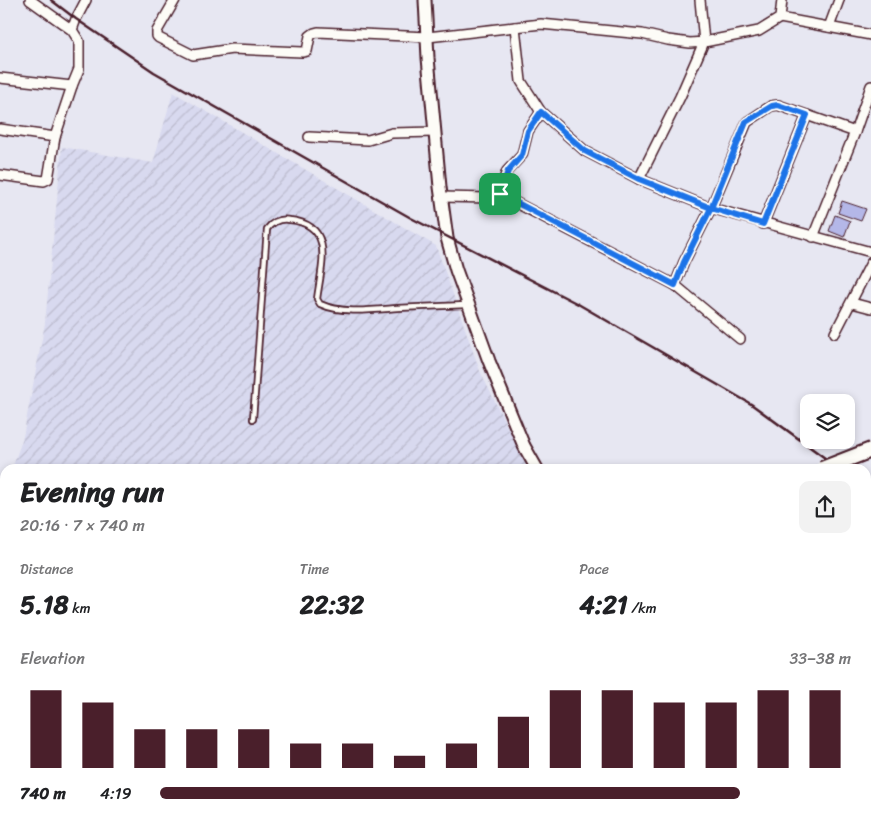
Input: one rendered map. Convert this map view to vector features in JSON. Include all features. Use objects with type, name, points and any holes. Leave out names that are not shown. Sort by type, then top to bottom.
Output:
[{"type":"main road","points":[[835,464],[871,450]]},
{"type":"street","points":[[0,174],[46,181],[49,177],[55,137],[79,69],[79,41],[72,30],[30,0]]},
{"type":"street","points":[[72,30],[86,0]]},
{"type":"street","points":[[175,0],[157,31],[157,36],[193,55],[232,49],[302,52],[307,51],[310,36],[318,32],[428,37],[541,24],[642,34],[690,43],[759,31],[780,18],[871,36]]},
{"type":"street","points":[[425,0],[435,132],[447,238],[468,304],[505,400],[524,446],[534,464]]},
{"type":"street","points":[[639,179],[680,98],[704,42],[700,0]]},
{"type":"street","points":[[780,18],[782,0]]},
{"type":"street","points":[[829,27],[839,0]]},
{"type":"street","points":[[515,28],[521,81],[541,112],[585,151],[639,179],[711,208],[763,224],[871,252]]},
{"type":"street","points":[[0,78],[72,86]]},
{"type":"street","points":[[813,237],[855,132],[871,86]]},
{"type":"street","points":[[675,285],[684,262],[711,208],[746,122],[772,106],[778,105],[855,132]]},
{"type":"street","points":[[442,197],[490,198],[500,194],[508,171],[522,155],[528,131],[541,112]]},
{"type":"street","points":[[763,224],[807,115]]},
{"type":"street","points":[[0,129],[55,137]]},
{"type":"street","points":[[309,137],[368,140],[392,134],[435,132]]},
{"type":"street","points":[[500,194],[675,285],[740,339]]},
{"type":"street","points":[[835,333],[871,263]]},
{"type":"street","points":[[852,303],[871,308]]},
{"type":"lane","points":[[252,419],[267,230],[272,223],[284,219],[294,220],[306,223],[317,231],[322,242],[322,254],[317,299],[320,304],[326,307],[341,310],[468,304]]},
{"type":"shaded area","points":[[173,92],[436,246],[480,371],[526,464],[14,464],[23,437],[45,323],[62,147],[153,163]]},
{"type":"building","points":[[842,201],[866,209],[861,221],[838,213]]},
{"type":"building","points":[[835,215],[850,221],[844,237],[829,231]]},
{"type":"railway","points":[[51,0],[154,72],[411,218],[578,304],[751,404],[833,464]]},
{"type":"route","points":[[500,194],[510,166],[519,160],[522,155],[528,131],[541,112],[585,151],[639,179],[711,208],[763,224],[807,115],[778,105],[755,115],[746,122],[711,208],[684,262],[675,285],[500,194]]}]
